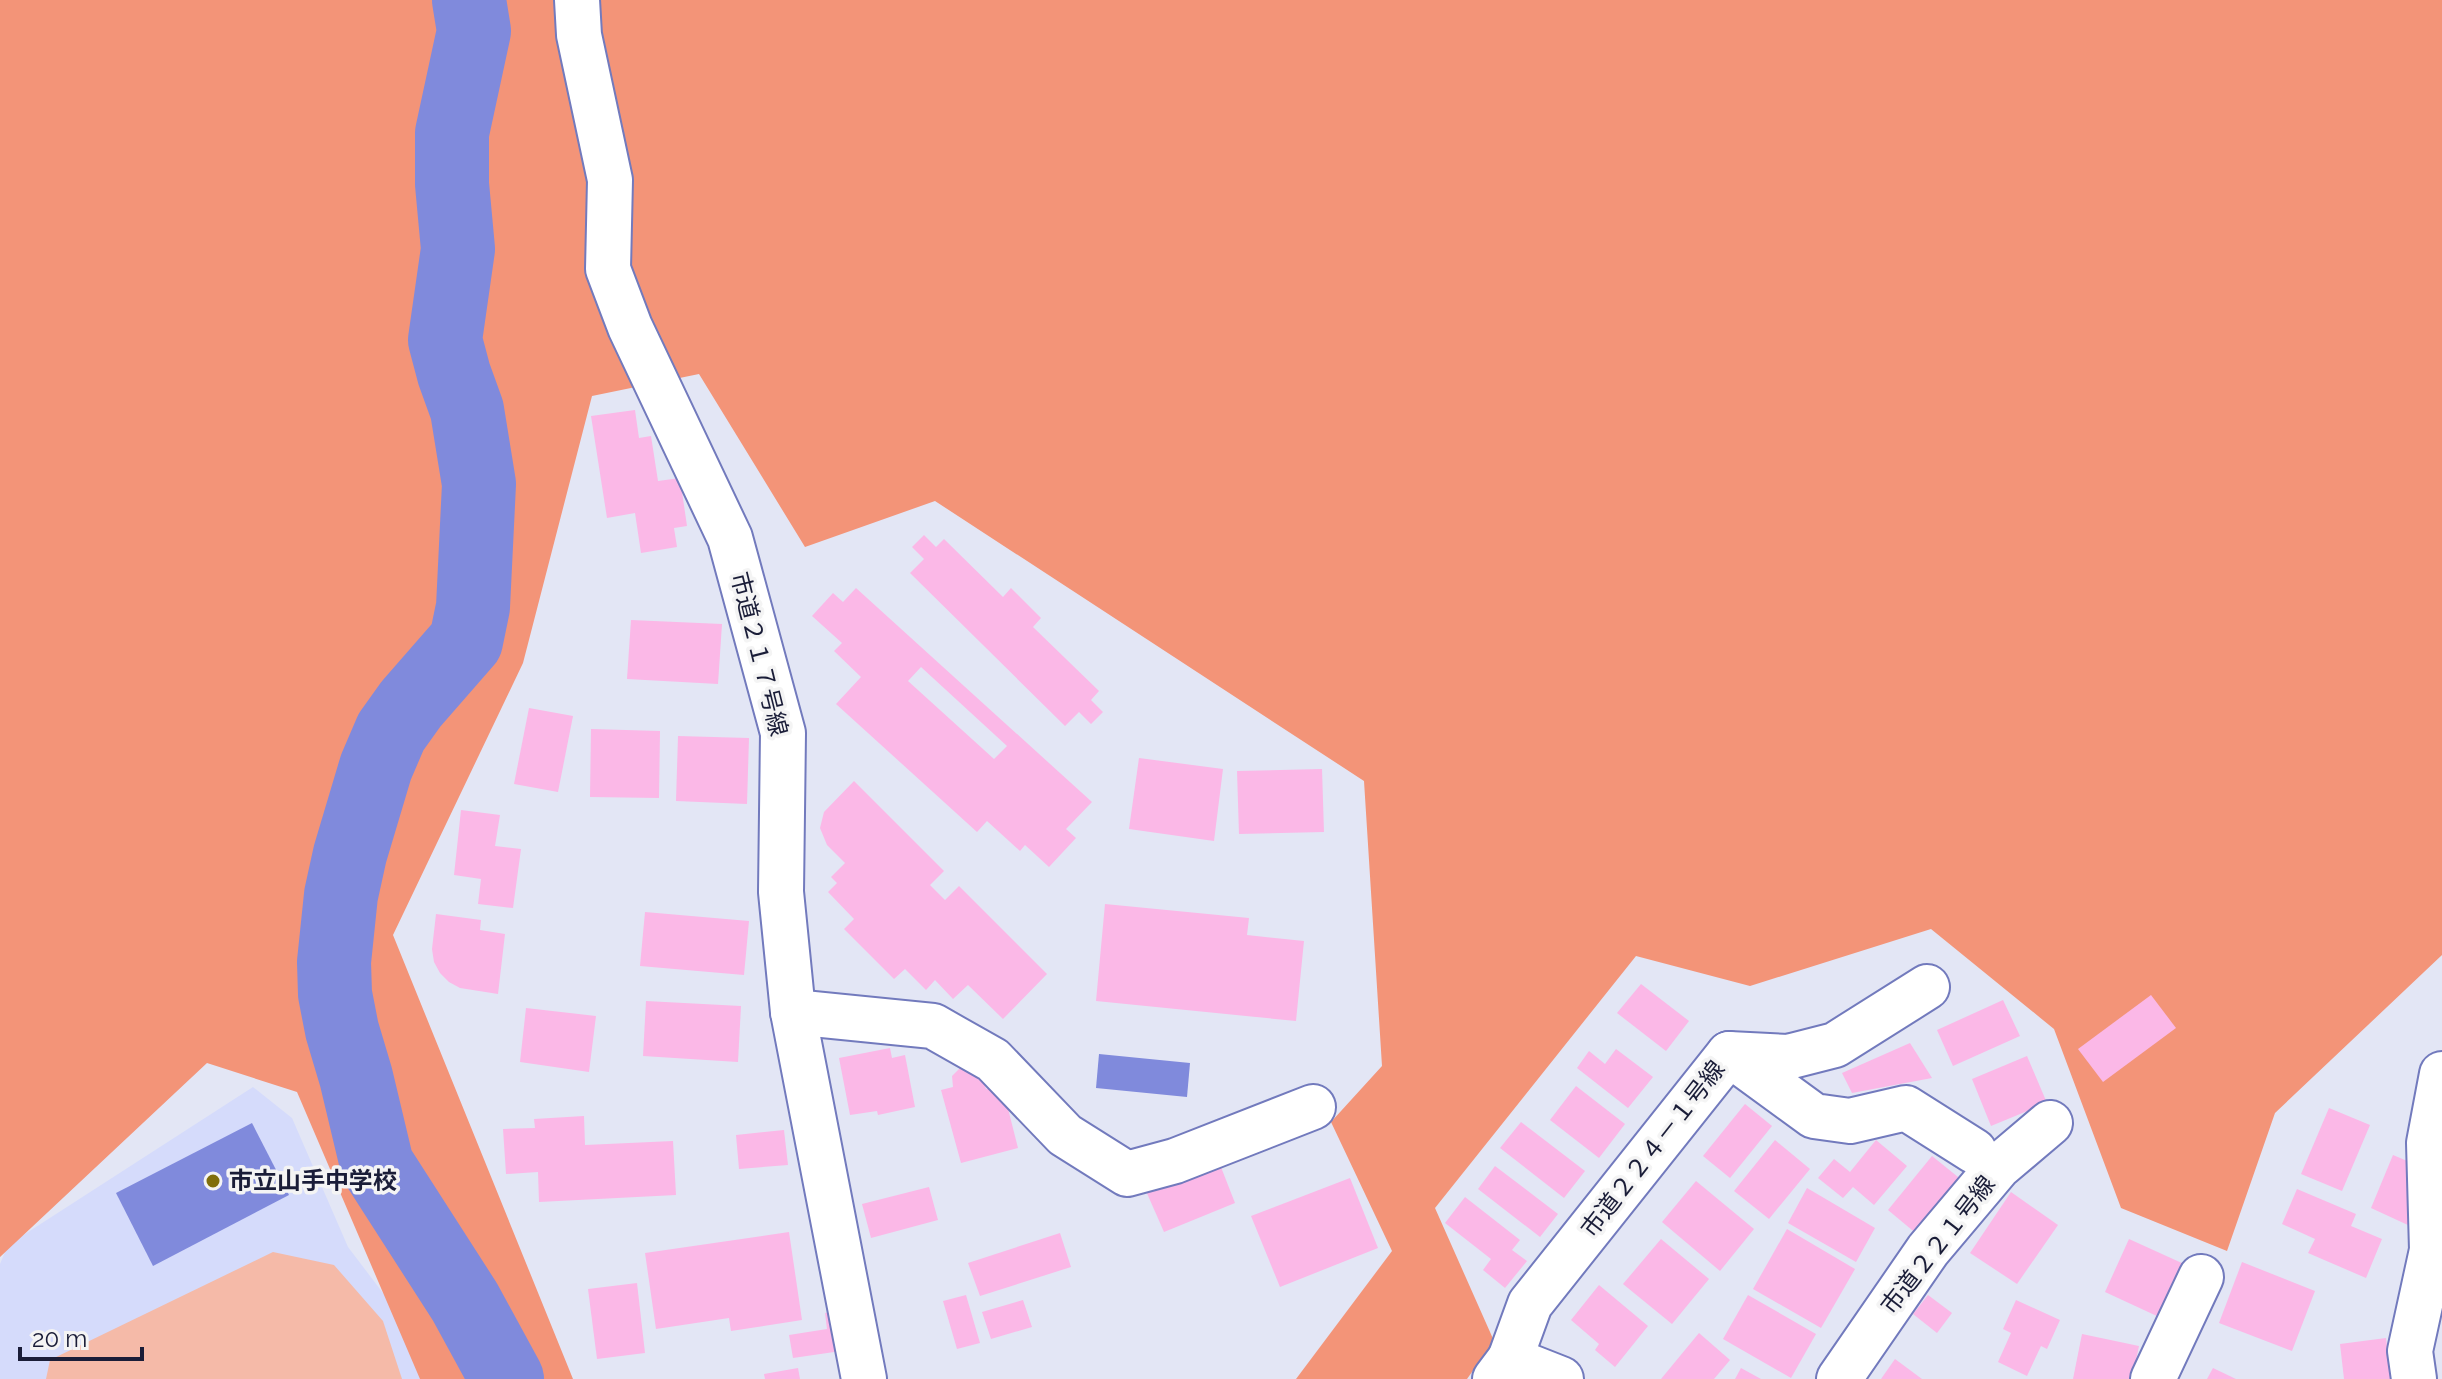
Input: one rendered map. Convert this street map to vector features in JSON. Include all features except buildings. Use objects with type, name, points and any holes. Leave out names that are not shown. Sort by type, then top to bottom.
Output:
[{"type":"street","name":"市道２１７号線","points":[[577,0],[579,35],[610,180],[608,269],[630,327],[730,538],[783,733],[781,892],[793,1012],[864,1379]]},
{"type":"street","points":[[1736,1044],[1788,1057],[1835,1045],[1927,987]]},
{"type":"street","points":[[793,1012],[933,1026],[993,1060],[1065,1135],[1127,1174],[1175,1161],[1313,1107]]},
{"type":"street","name":"市道２２４－１号線","points":[[1503,1369],[1530,1304],[1736,1044],[1814,1116],[1850,1121],[1906,1108],[1974,1151]]},
{"type":"street","points":[[2414,1379],[2410,1351],[2432,1250],[2429,1143],[2442,1074]]},
{"type":"street","name":"市道２２１号線","points":[[1839,1379],[1928,1250],[1998,1167],[2050,1123]]},
{"type":"street","points":[[2153,1379],[2201,1277]]},
{"type":"street","points":[[1503,1369],[1561,1379]]},
{"type":"shaded area","points":[[0,0],[2442,0],[2442,955],[2275,1113],[2227,1251],[2121,1208],[2054,1029],[1931,929],[1750,986],[1636,956],[1435,1208],[1494,1341],[1467,1379],[1296,1379],[1392,1251],[1331,1122],[1382,1066],[1364,781],[935,501],[805,547],[699,374],[592,396],[523,663],[393,935],[573,1379],[420,1379],[297,1092],[207,1063],[0,1257]]},
{"type":"shaded area","name":"市立山手中学校","points":[[253,1087],[292,1118],[348,1247],[408,1326],[426,1379],[0,1379],[0,1264],[8,1245]]},
{"type":"shaded area","points":[[273,1252],[334,1265],[383,1321],[402,1379],[46,1379],[50,1360]]},
{"type":"water","points":[[1099,1054],[1190,1063],[1187,1097],[1096,1088]]},
{"type":"water","points":[[252,1123],[289,1195],[153,1266],[116,1193]]},
{"type":"waterway","points":[[469,0],[474,31],[452,133],[452,184],[458,249],[445,340],[467,410],[479,484],[473,607],[466,641],[411,704],[391,732],[376,767],[341,895],[334,962],[335,994],[342,1030],[377,1165],[465,1302],[507,1379]]},
{"type":"place","name":"市立山手中学校","points":[[213,1181]]}]
